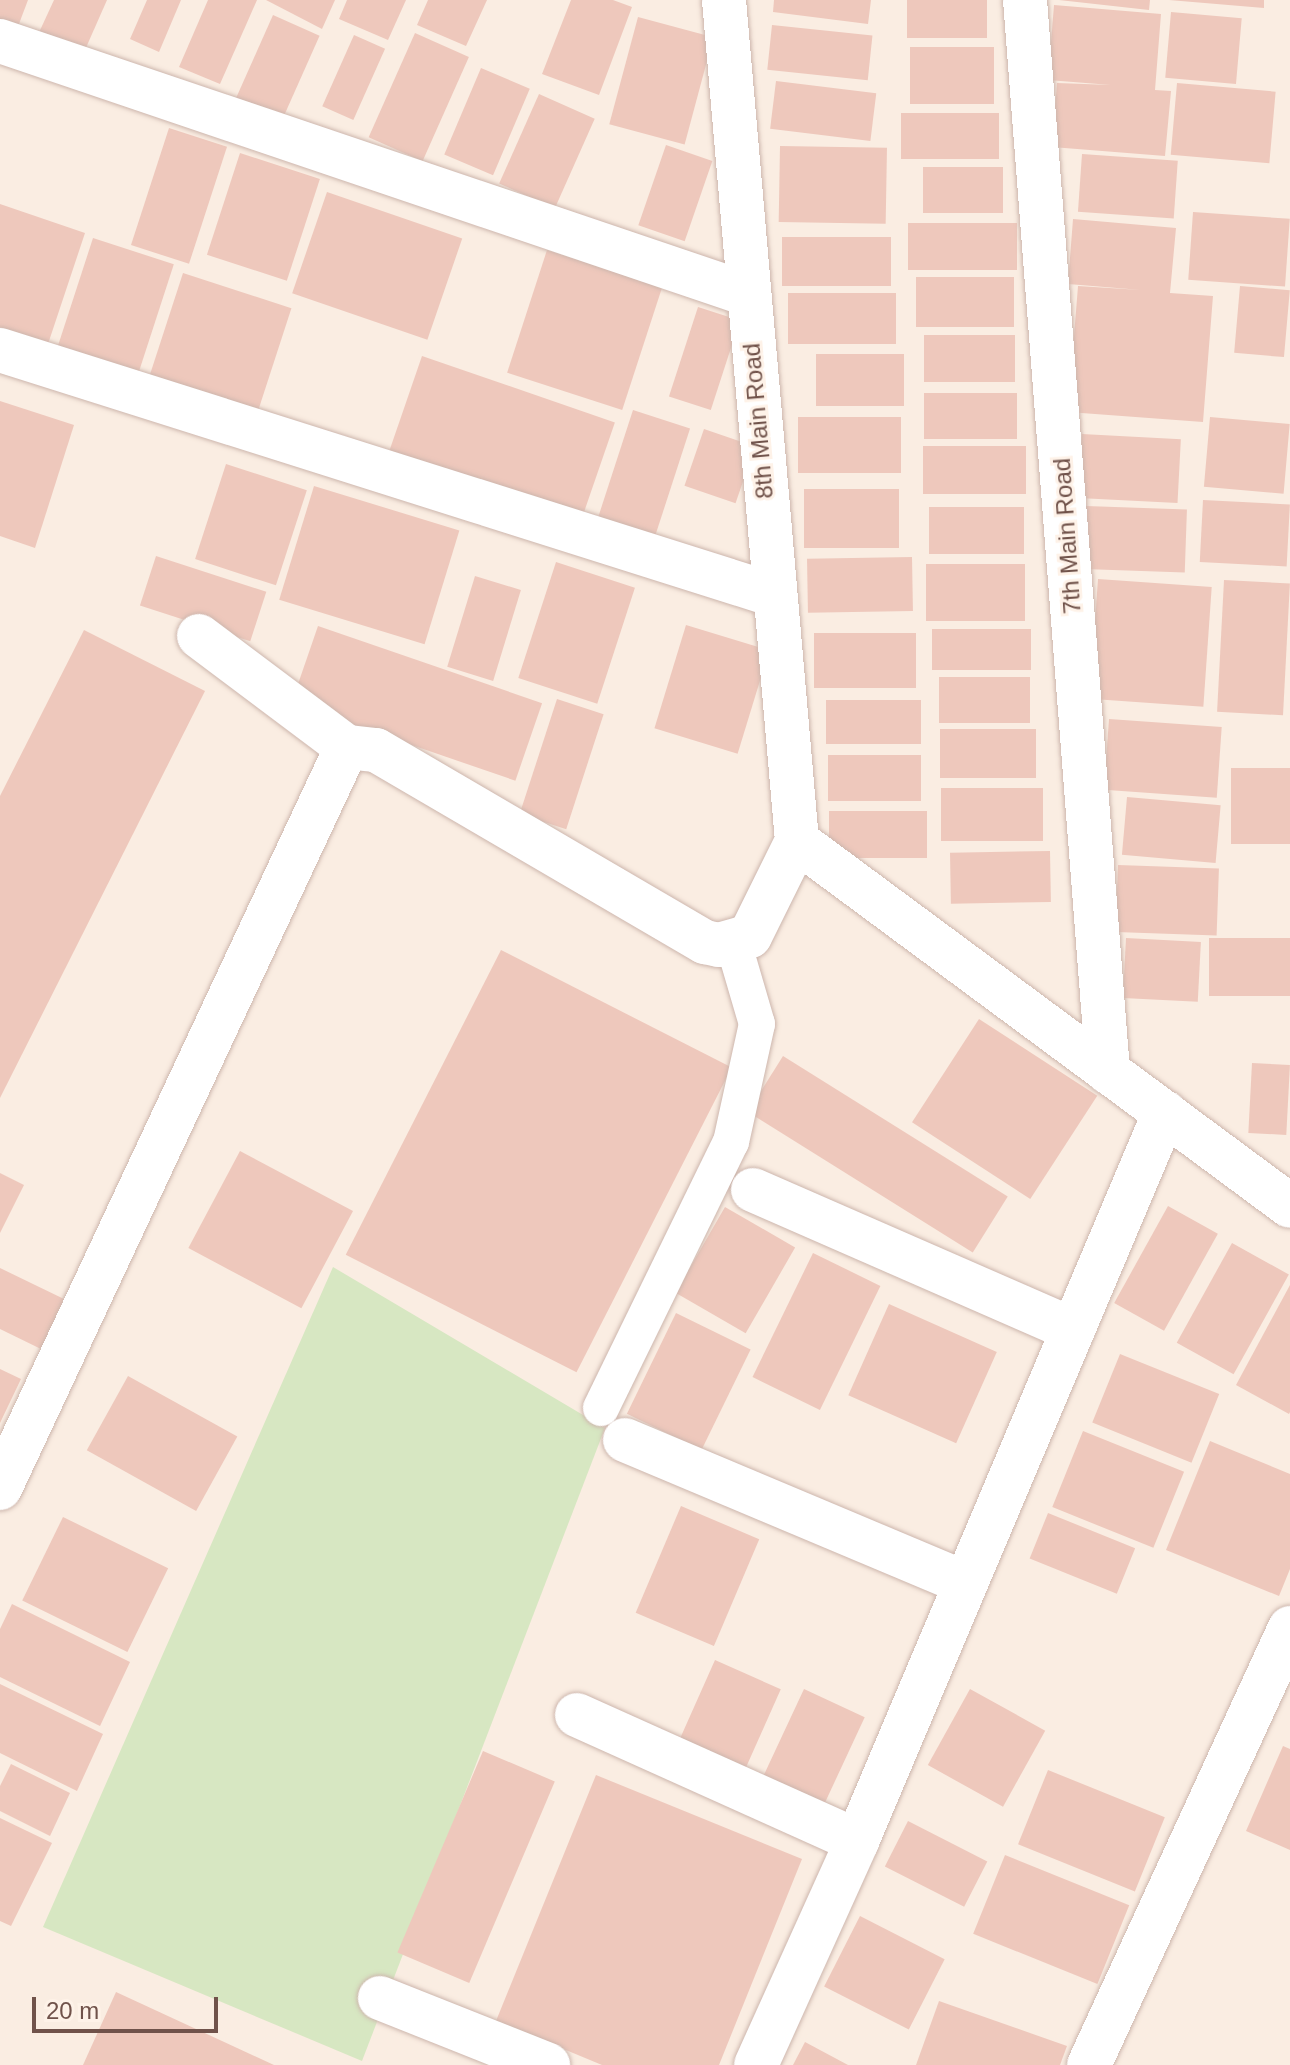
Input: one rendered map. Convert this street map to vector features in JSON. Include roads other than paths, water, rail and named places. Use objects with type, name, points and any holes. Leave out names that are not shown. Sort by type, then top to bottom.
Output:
[{"type":"street","name":"8th Main Road","points":[[724,0],[747,294],[797,841]]},
{"type":"street","name":"7th Main Road","points":[[1025,0],[1108,1072]]},
{"type":"street","points":[[0,41],[747,294]]},
{"type":"street","points":[[0,350],[774,595]]},
{"type":"street","points":[[199,636],[347,747],[376,750],[705,942],[733,942],[750,936],[797,841],[1290,1206]]},
{"type":"street","points":[[0,1488],[347,747]]},
{"type":"street","points":[[756,2065],[857,1841],[1165,1112]]},
{"type":"street","points":[[753,1190],[1073,1330]]},
{"type":"street","points":[[613,1424],[965,1583]]},
{"type":"street","points":[[1089,2065],[1290,1628]]},
{"type":"street","points":[[577,1715],[857,1841]]},
{"type":"street","points":[[380,1998],[548,2065]]},
{"type":"lane","points":[[613,1424],[731,1142],[757,1024],[733,942]]}]
